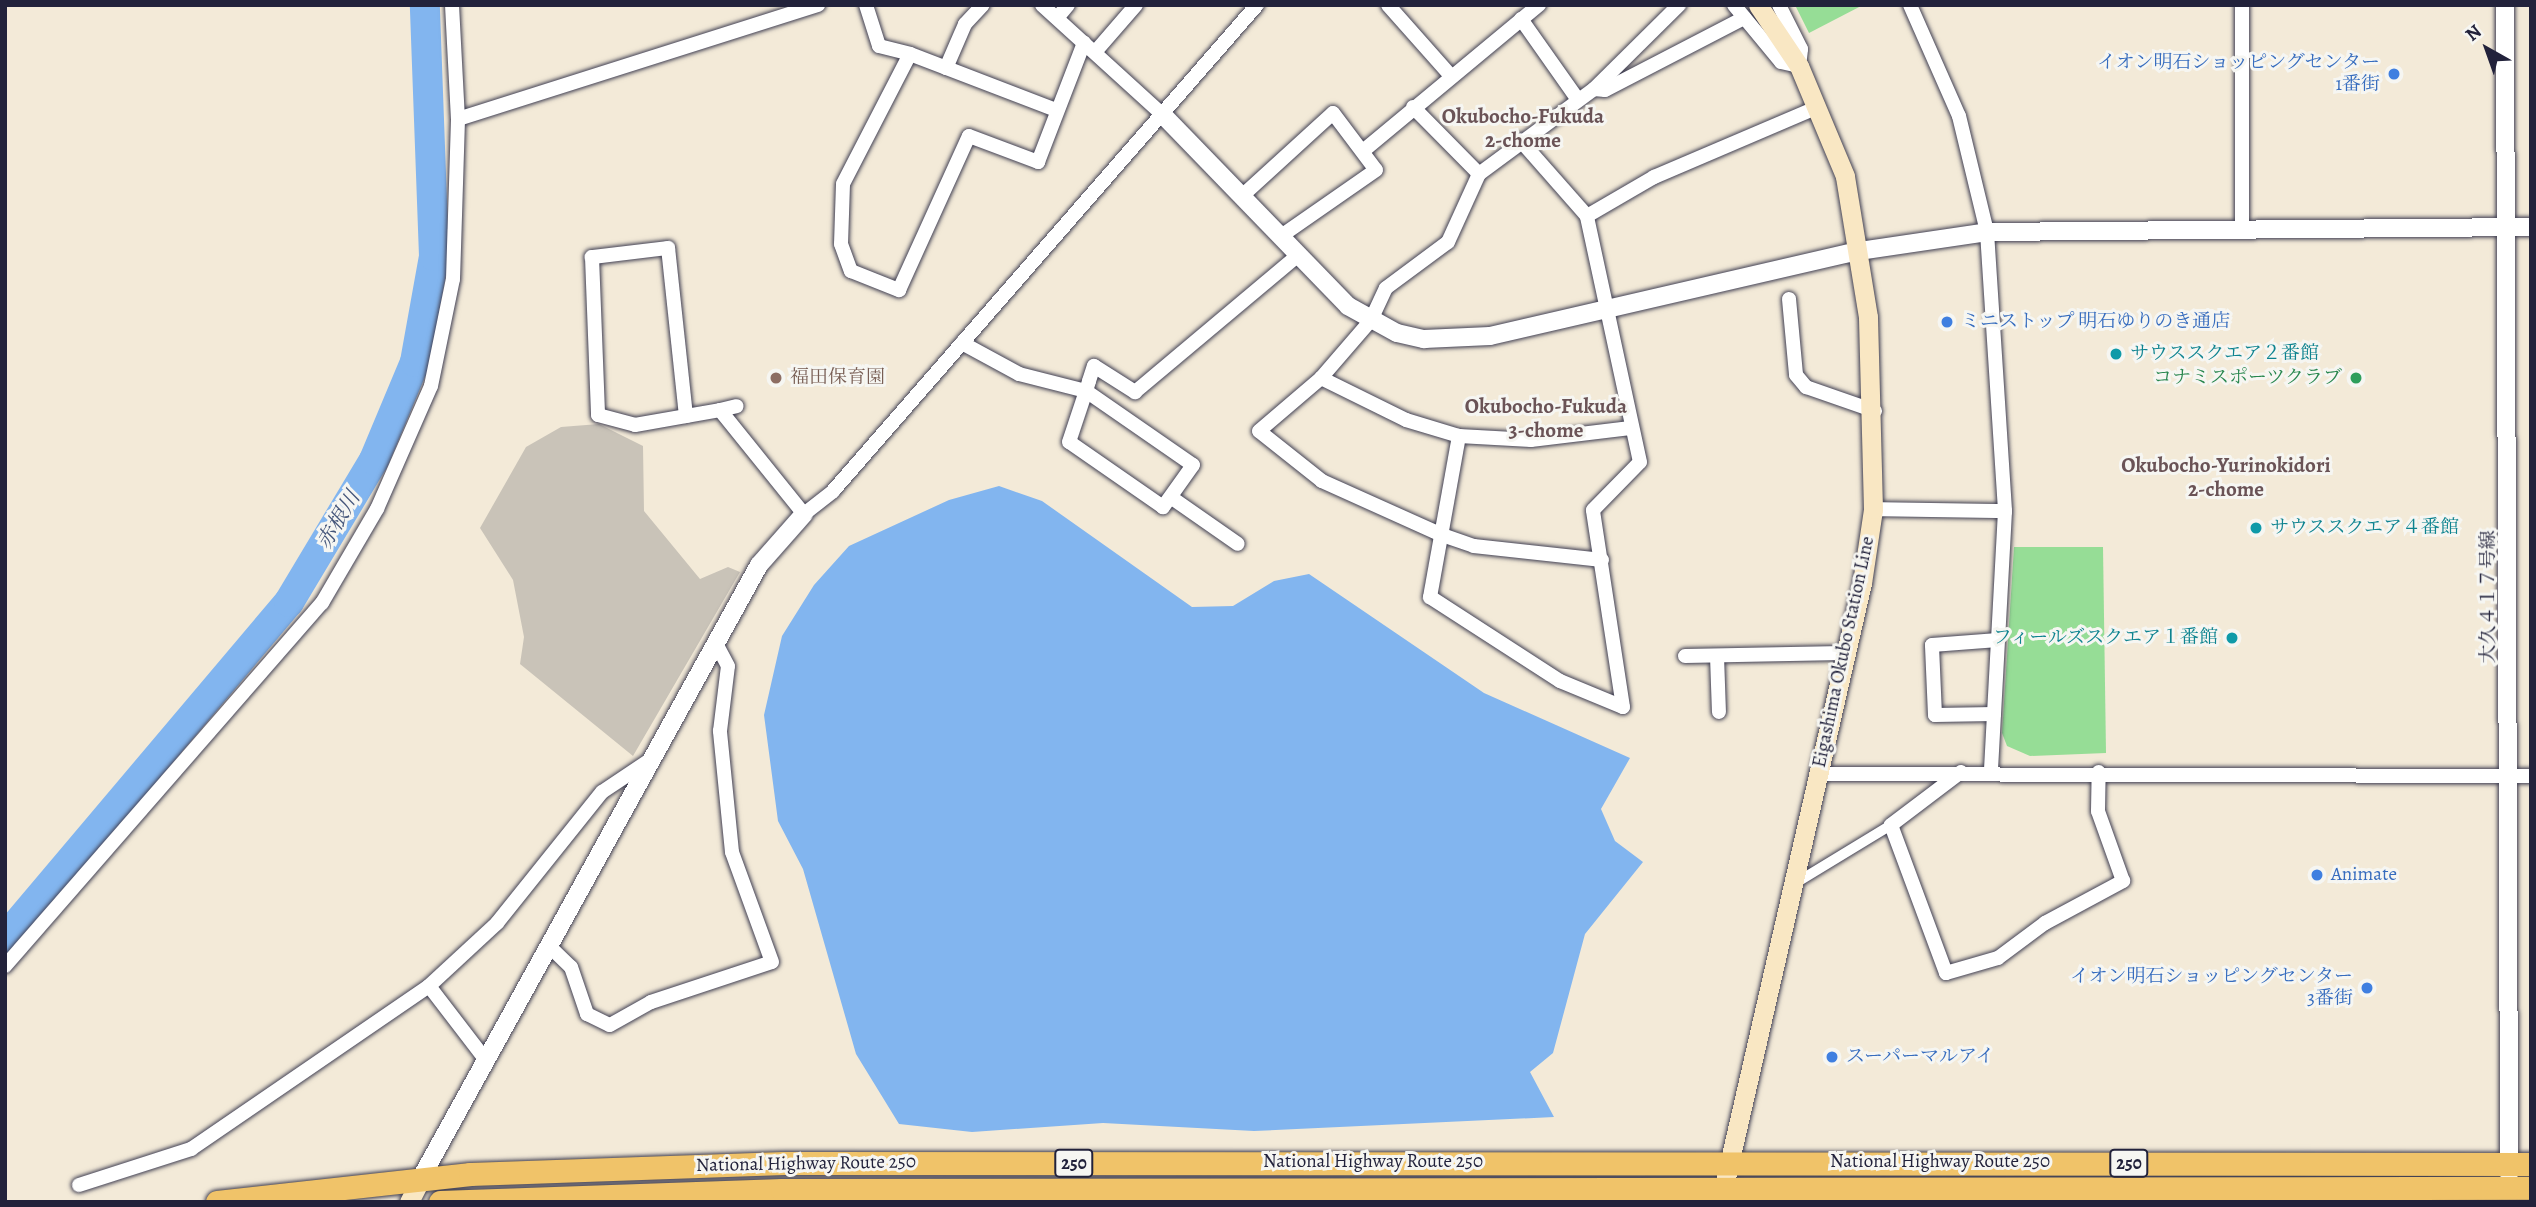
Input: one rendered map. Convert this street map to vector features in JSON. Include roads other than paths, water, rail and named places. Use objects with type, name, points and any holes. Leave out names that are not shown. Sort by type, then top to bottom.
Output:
[{"type":"highway","name":"National Highway Route 250","points":[[217,1202],[421,1178],[784,1163],[1728,1161],[2520,1164]]},
{"type":"highway","name":"National Highway Route 250","points":[[440,1202],[796,1190],[1722,1194],[2516,1192]]},
{"type":"main road","name":"Eigashima Okubo Station Line","points":[[1722,1194],[1794,884],[1873,509],[1875,411],[1858,251],[1845,176],[1799,65],[1751,11]]},
{"type":"main road","points":[[409,1202],[421,1178]]},
{"type":"street","points":[[5,967],[322,603],[377,509],[431,386],[453,279],[458,120],[452,5]]},
{"type":"street","points":[[458,120],[818,5]]},
{"type":"street","points":[[866,5],[879,47],[910,54],[1056,110]]},
{"type":"street","points":[[946,68],[965,24],[982,5]]},
{"type":"street","points":[[1042,5],[1096,51],[1163,115],[1298,255],[1371,320],[1397,333],[1454,341],[1608,309],[1858,251],[1987,232],[2242,225],[2531,227]]},
{"type":"street","points":[[1057,18],[1068,5]]},
{"type":"street","points":[[1096,51],[1136,5]]},
{"type":"street","points":[[421,1178],[759,565],[804,514],[833,491],[1257,5]]},
{"type":"street","points":[[1388,5],[1451,76]]},
{"type":"street","points":[[1363,151],[1539,5]]},
{"type":"street","points":[[1602,560],[1474,546],[1442,535],[1322,481],[1259,431],[1321,378],[1371,320],[1387,288],[1448,242],[1479,174],[1576,97],[1594,89],[1679,5]]},
{"type":"street","points":[[1734,5],[1751,11]]},
{"type":"street","points":[[1779,5],[1801,49],[1799,65]]},
{"type":"street","points":[[1910,5],[1959,116],[1987,232],[2005,511],[1992,772]]},
{"type":"street","points":[[2242,5],[2242,225]]},
{"type":"street","name":"大久４１７号線","points":[[2505,5],[2510,227],[2510,775],[2520,1164],[2516,1192]]},
{"type":"street","points":[[1594,89],[1605,90],[1751,11]]},
{"type":"street","points":[[1521,19],[1576,97]]},
{"type":"street","points":[[910,54],[843,184],[841,244],[851,271],[863,280],[898,290],[969,136],[1038,162],[1084,43]]},
{"type":"street","points":[[1413,107],[1479,174]]},
{"type":"street","points":[[1587,216],[1654,177],[1818,107]]},
{"type":"street","points":[[1242,196],[1333,113],[1376,170],[1281,236]]},
{"type":"street","points":[[1459,436],[1430,597],[1560,681],[1623,707],[1593,510],[1640,461],[1630,428],[1587,216],[1520,140]]},
{"type":"street","points":[[686,416],[667,248],[592,257],[598,415],[635,425],[686,416],[720,410],[737,406]]},
{"type":"street","points":[[962,343],[1019,374],[1086,391],[1193,465],[1163,507],[1069,442],[1086,391],[1094,366],[1135,392],[1298,255]]},
{"type":"street","points":[[1789,299],[1796,375],[1806,387],[1875,411]]},
{"type":"street","points":[[1321,378],[1406,420],[1459,436],[1531,440],[1630,428]]},
{"type":"street","points":[[720,410],[804,514]]},
{"type":"street","points":[[1172,498],[1238,544]]},
{"type":"street","points":[[1873,509],[2005,511]]},
{"type":"street","points":[[1994,714],[1935,715],[1932,645],[1998,640]]},
{"type":"street","points":[[548,945],[571,967],[587,1014],[610,1026],[651,1002],[772,962],[732,852],[720,731],[729,666],[716,643]]},
{"type":"street","points":[[1685,656],[1843,653]]},
{"type":"street","points":[[1717,656],[1719,712]]},
{"type":"street","points":[[79,1185],[191,1149],[429,986],[497,923],[602,792],[653,758]]},
{"type":"street","points":[[1794,884],[1891,825],[1961,772]]},
{"type":"street","points":[[1891,825],[1946,974],[1998,958],[2045,923],[2123,881],[2098,811],[2099,772]]},
{"type":"street","points":[[1818,774],[2099,772],[2531,776]]},
{"type":"street","points":[[602,792],[626,805]]},
{"type":"street","points":[[429,986],[485,1059]]},
{"type":"water","points":[[999,486],[1042,501],[1192,607],[1233,606],[1274,581],[1309,574],[1484,693],[1630,758],[1601,809],[1615,841],[1643,862],[1585,934],[1553,1053],[1530,1072],[1554,1117],[1254,1131],[1103,1123],[972,1132],[899,1124],[856,1054],[803,869],[778,821],[764,715],[782,636],[814,585],[849,546],[949,500]]},
{"type":"waterway","name":"赤根川","points":[[5,938],[289,602],[374,460],[415,362],[434,256],[425,5]]},
{"type":"place","name":"イオン明石ショッピングセンター 1番街","points":[[2394,74]]},
{"type":"place","name":"ミニストップ 明石ゆりのき通店","points":[[1947,322]]},
{"type":"place","name":"サウススクエア２番館","points":[[2116,354]]},
{"type":"place","name":"福田保育園","points":[[776,378]]},
{"type":"place","name":"コナミスポーツクラブ","points":[[2356,378]]},
{"type":"place","name":"サウススクエア４番館","points":[[2256,528]]},
{"type":"place","name":"フィールズスクエア１番館","points":[[2232,638]]},
{"type":"place","name":"Animate","points":[[2317,875]]},
{"type":"place","name":"イオン明石ショッピングセンター 3番街","points":[[2367,988]]},
{"type":"place","name":"スーパーマルアイ","points":[[1832,1057]]},
{"type":"district","name":"Okubocho-Fukuda 2-chome","points":[[1523,128]]},
{"type":"district","name":"Okubocho-Fukuda 3-chome","points":[[1546,418]]},
{"type":"district","name":"Okubocho-Yurinokidori 2-chome","points":[[2226,477]]}]
